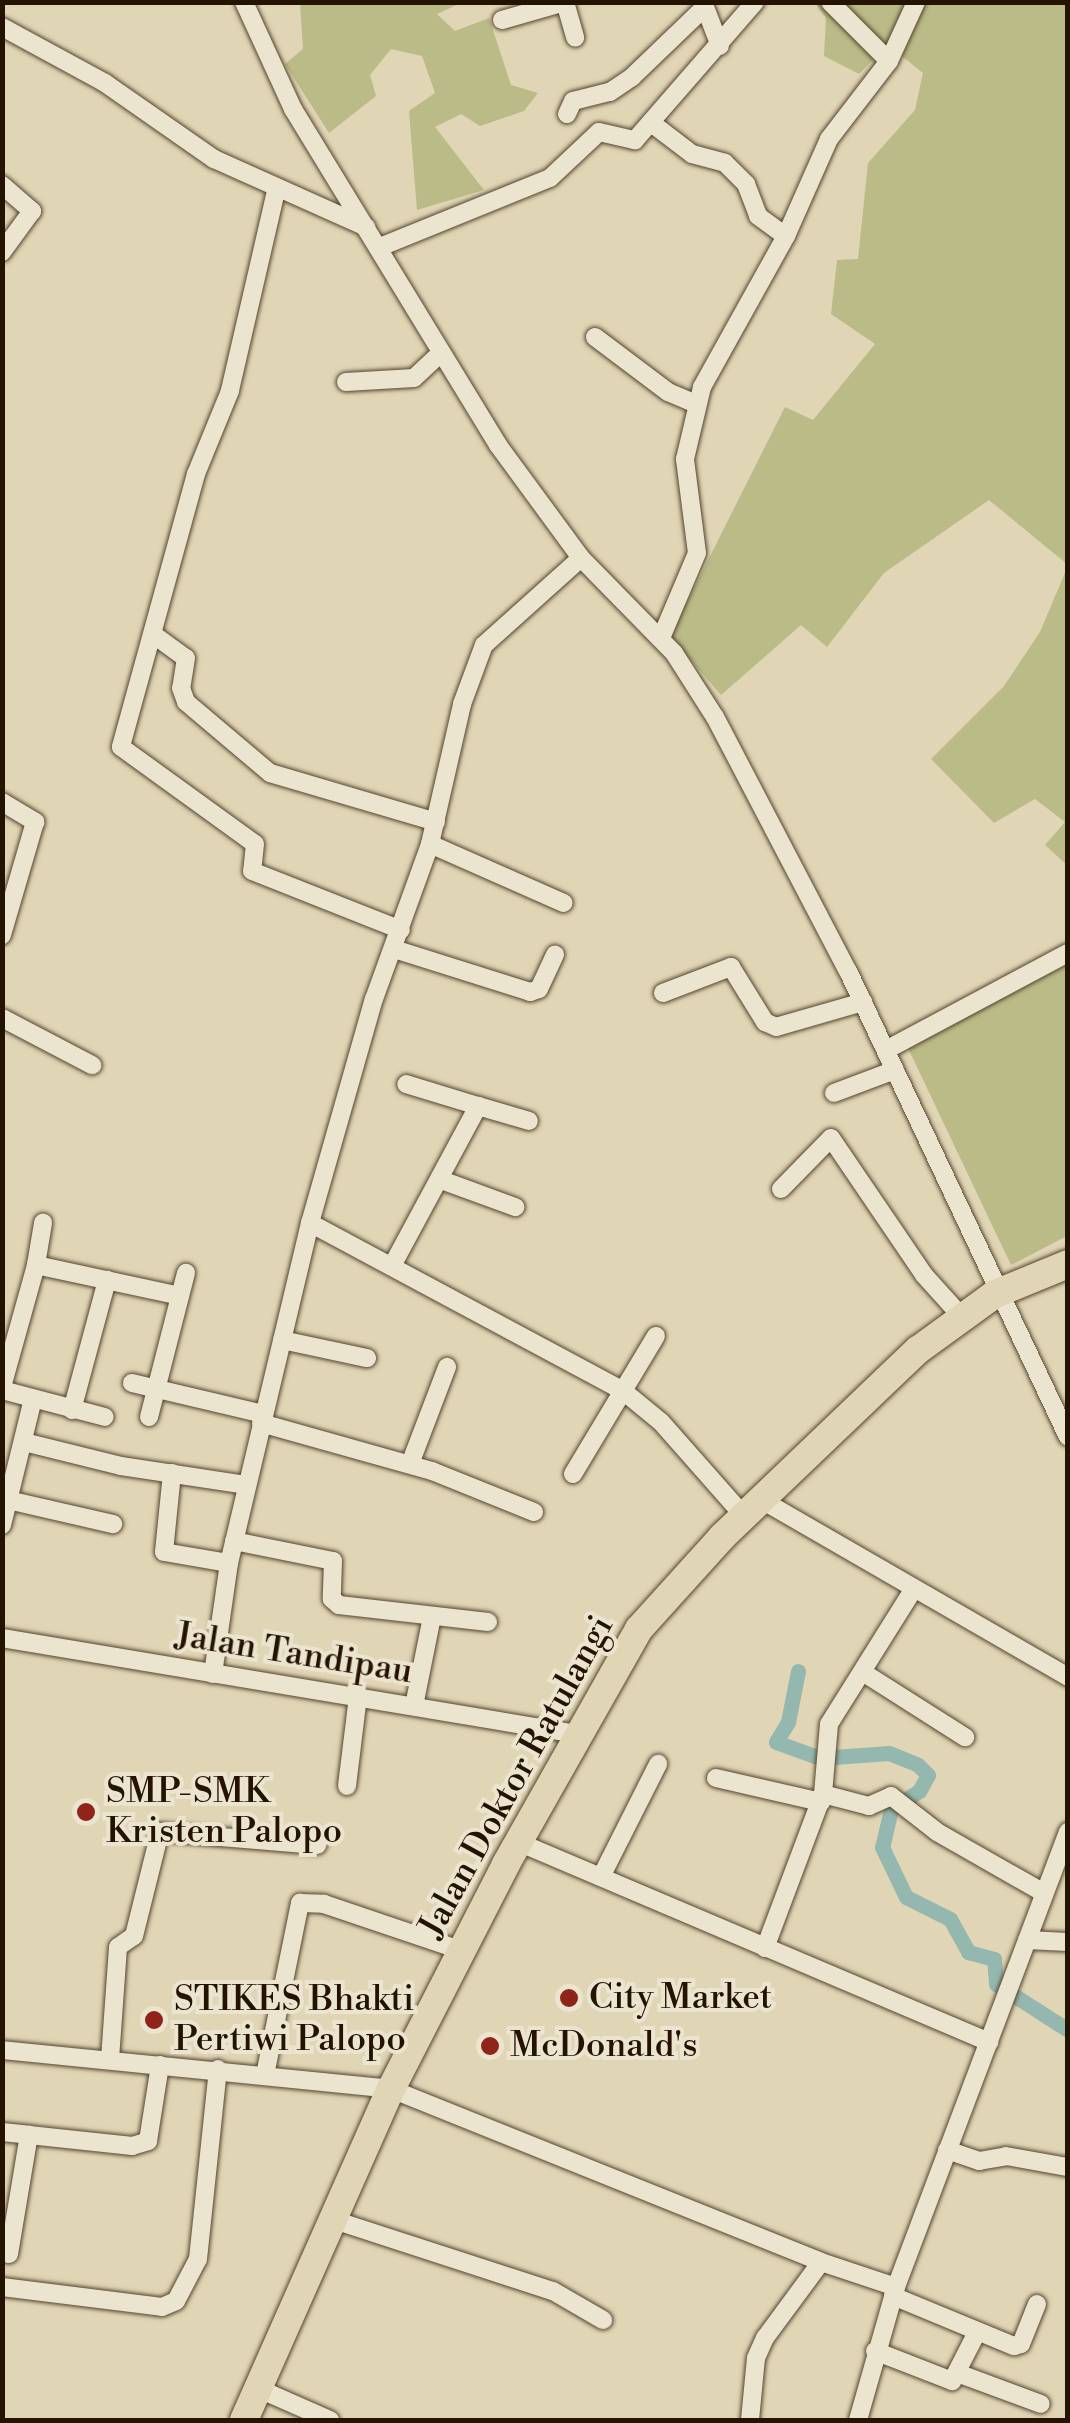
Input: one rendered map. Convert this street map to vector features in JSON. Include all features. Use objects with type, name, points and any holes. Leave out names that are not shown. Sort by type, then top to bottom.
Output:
[{"type":"highway","name":"Jalan Doktor Ratulangi","points":[[244,2420],[391,2089],[576,1734],[647,1618],[752,1507],[962,1316],[995,1294],[1068,1264]]},
{"type":"street","points":[[244,2],[294,109],[440,354],[581,558],[661,638],[715,717],[863,1002],[995,1294],[1065,1425]]},
{"type":"street","points":[[502,20],[565,2],[575,38]]},
{"type":"street","points":[[380,248],[550,178],[599,132],[632,141],[654,126],[755,2]]},
{"type":"street","points":[[830,2],[888,60]]},
{"type":"street","points":[[661,638],[698,549],[685,478],[696,404],[786,236],[829,139],[888,60],[916,2]]},
{"type":"street","points":[[566,114],[572,100],[610,92],[632,77],[704,5],[720,46]]},
{"type":"street","points":[[2,27],[104,83],[190,146],[276,190],[366,226]]},
{"type":"street","points":[[654,126],[692,154],[725,162],[746,184],[758,216],[786,236]]},
{"type":"street","points":[[2,185],[32,211],[2,252]]},
{"type":"street","points":[[276,190],[230,391],[196,474],[154,635],[125,720],[122,752],[255,844],[252,871],[401,930]]},
{"type":"street","points":[[595,336],[668,392],[696,404]]},
{"type":"street","points":[[346,382],[414,378],[440,354]]},
{"type":"street","points":[[213,1674],[229,1564],[246,1484],[310,1224],[430,844],[462,704],[484,645],[581,558]]},
{"type":"street","points":[[154,635],[186,658],[181,688],[186,702],[270,774],[436,822]]},
{"type":"street","points":[[2,802],[35,822],[2,935]]},
{"type":"street","points":[[430,844],[564,903]]},
{"type":"street","points":[[394,949],[530,992],[538,989],[555,954]]},
{"type":"street","points":[[886,1050],[1068,952]]},
{"type":"street","points":[[662,993],[731,967],[765,1022],[776,1028],[863,1002]]},
{"type":"street","points":[[2,1018],[92,1064]]},
{"type":"street","points":[[834,1094],[895,1070]]},
{"type":"street","points":[[406,1084],[528,1121]]},
{"type":"street","points":[[392,1266],[444,1181],[478,1106]]},
{"type":"street","points":[[780,1188],[832,1138],[924,1276],[962,1316]]},
{"type":"street","points":[[444,1181],[516,1207]]},
{"type":"street","points":[[43,1223],[36,1265],[2,1388],[105,1418]]},
{"type":"street","points":[[310,1224],[622,1390],[752,1507],[913,1590],[1068,1677]]},
{"type":"street","points":[[36,1265],[180,1296]]},
{"type":"street","points":[[149,1417],[186,1273]]},
{"type":"street","points":[[72,1410],[107,1280]]},
{"type":"street","points":[[573,1474],[656,1336]]},
{"type":"street","points":[[282,1340],[367,1358]]},
{"type":"street","points":[[410,1464],[448,1367]]},
{"type":"street","points":[[132,1384],[158,1388],[410,1464],[534,1512]]},
{"type":"street","points":[[2,1525],[33,1399]]},
{"type":"street","points":[[24,1442],[172,1474],[246,1484]]},
{"type":"street","points":[[172,1474],[164,1552],[229,1564]]},
{"type":"street","points":[[8,1500],[112,1524]]},
{"type":"street","points":[[234,1541],[332,1561],[332,1600],[339,1605],[488,1622]]},
{"type":"street","points":[[765,1948],[822,1798],[830,1724],[913,1590]]},
{"type":"street","points":[[414,1706],[432,1616]]},
{"type":"street","name":"Jalan Tandipau","points":[[2,1638],[576,1734]]},
{"type":"street","points":[[864,1673],[965,1737]]},
{"type":"street","points":[[347,1786],[358,1697]]},
{"type":"street","points":[[601,1877],[658,1764]]},
{"type":"street","points":[[716,1778],[869,1806],[891,1796],[958,1845],[1044,1893]]},
{"type":"street","points":[[858,2420],[895,2292],[1068,1831]]},
{"type":"street","points":[[110,2060],[118,1947],[134,1936],[160,1832],[317,1845]]},
{"type":"street","points":[[518,1842],[989,2042]]},
{"type":"street","points":[[265,2075],[300,1903],[324,1904],[463,1951]]},
{"type":"street","points":[[1027,1940],[1068,1942]]},
{"type":"street","points":[[2,2050],[391,2089],[895,2292],[976,2334],[1018,2346],[1037,2304]]},
{"type":"street","points":[[2,2132],[132,2146],[148,2142],[160,2065]]},
{"type":"street","points":[[2,2287],[162,2307],[176,2301],[198,2259],[218,2069]]},
{"type":"street","points":[[9,2254],[29,2135]]},
{"type":"street","points":[[947,2150],[978,2161],[1006,2156],[1068,2166]]},
{"type":"street","points":[[334,2220],[542,2287],[603,2320]]},
{"type":"street","points":[[750,2420],[760,2348],[821,2262]]},
{"type":"street","points":[[875,2351],[952,2381],[960,2374],[976,2334]]},
{"type":"street","points":[[960,2374],[1041,2404]]},
{"type":"street","points":[[257,2388],[330,2420]]},
{"type":"green space","points":[[300,3],[461,3],[437,14],[455,31],[489,18],[511,85],[538,93],[524,111],[480,126],[461,114],[435,127],[484,190],[417,210],[409,111],[435,93],[422,56],[391,49],[370,75],[376,96],[329,133],[285,64],[303,49]]},
{"type":"green space","points":[[815,3],[1067,3],[1067,564],[989,500],[884,573],[827,647],[801,625],[721,695],[670,636],[785,407],[813,420],[875,344],[831,314],[837,260],[858,259],[868,163],[915,110],[923,73],[888,45],[859,74],[824,56],[826,18]]},
{"type":"green space","points":[[1067,568],[1068,865],[1045,845],[1065,822],[1035,799],[994,823],[931,759],[1004,686],[1040,632]]},
{"type":"green space","points":[[1067,965],[1067,1236],[1011,1265],[907,1046]]},
{"type":"waterway","points":[[798,1671],[788,1722],[776,1742],[820,1758],[889,1753],[918,1765],[928,1775],[919,1791],[891,1809],[882,1847],[906,1897],[950,1919],[968,1952],[994,1959],[996,1984],[1068,2030]]},
{"type":"place","name":"SMP-SMK Kristen Palopo","points":[[86,1812]]},
{"type":"place","name":"City Market","points":[[569,1998]]},
{"type":"place","name":"STIKES Bhakti Pertiwi Palopo","points":[[154,2020]]},
{"type":"place","name":"McDonald's","points":[[490,2046]]}]
